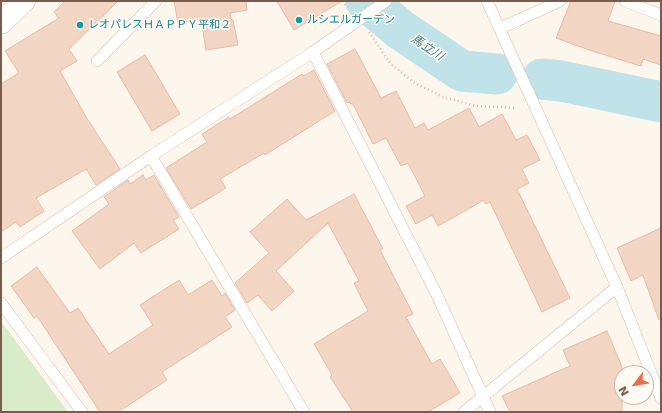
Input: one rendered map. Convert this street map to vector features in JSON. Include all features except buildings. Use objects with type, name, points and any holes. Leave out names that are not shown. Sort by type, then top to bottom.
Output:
[{"type":"street","points":[[1,23],[24,1]]},
{"type":"lane","points":[[98,61],[156,1]]},
{"type":"lane","points":[[1,258],[151,156],[313,52],[386,1]]},
{"type":"lane","points":[[487,1],[501,28],[617,287],[661,398]]},
{"type":"lane","points":[[501,28],[560,1]]},
{"type":"lane","points":[[625,1],[661,15]]},
{"type":"lane","points":[[313,52],[438,297],[484,395],[490,412]]},
{"type":"lane","points":[[151,156],[304,412]]},
{"type":"lane","points":[[464,412],[617,287]]},
{"type":"lane","points":[[1,303],[82,412]]},
{"type":"path","points":[[342,1],[360,18],[390,63],[413,82],[443,97],[476,106],[537,110]]},
{"type":"green space","points":[[1,321],[68,412],[1,412]]},
{"type":"waterway","name":"馬立川","points":[[366,1],[401,30],[462,71],[497,74]]},
{"type":"waterway","name":"馬立川","points":[[542,79],[561,81],[661,102]]},
{"type":"place","name":"ルシエルガーデン","points":[[299,20]]},
{"type":"place","name":"レオパレスＨＡＰＰＹ平和２","points":[[80,25]]}]
